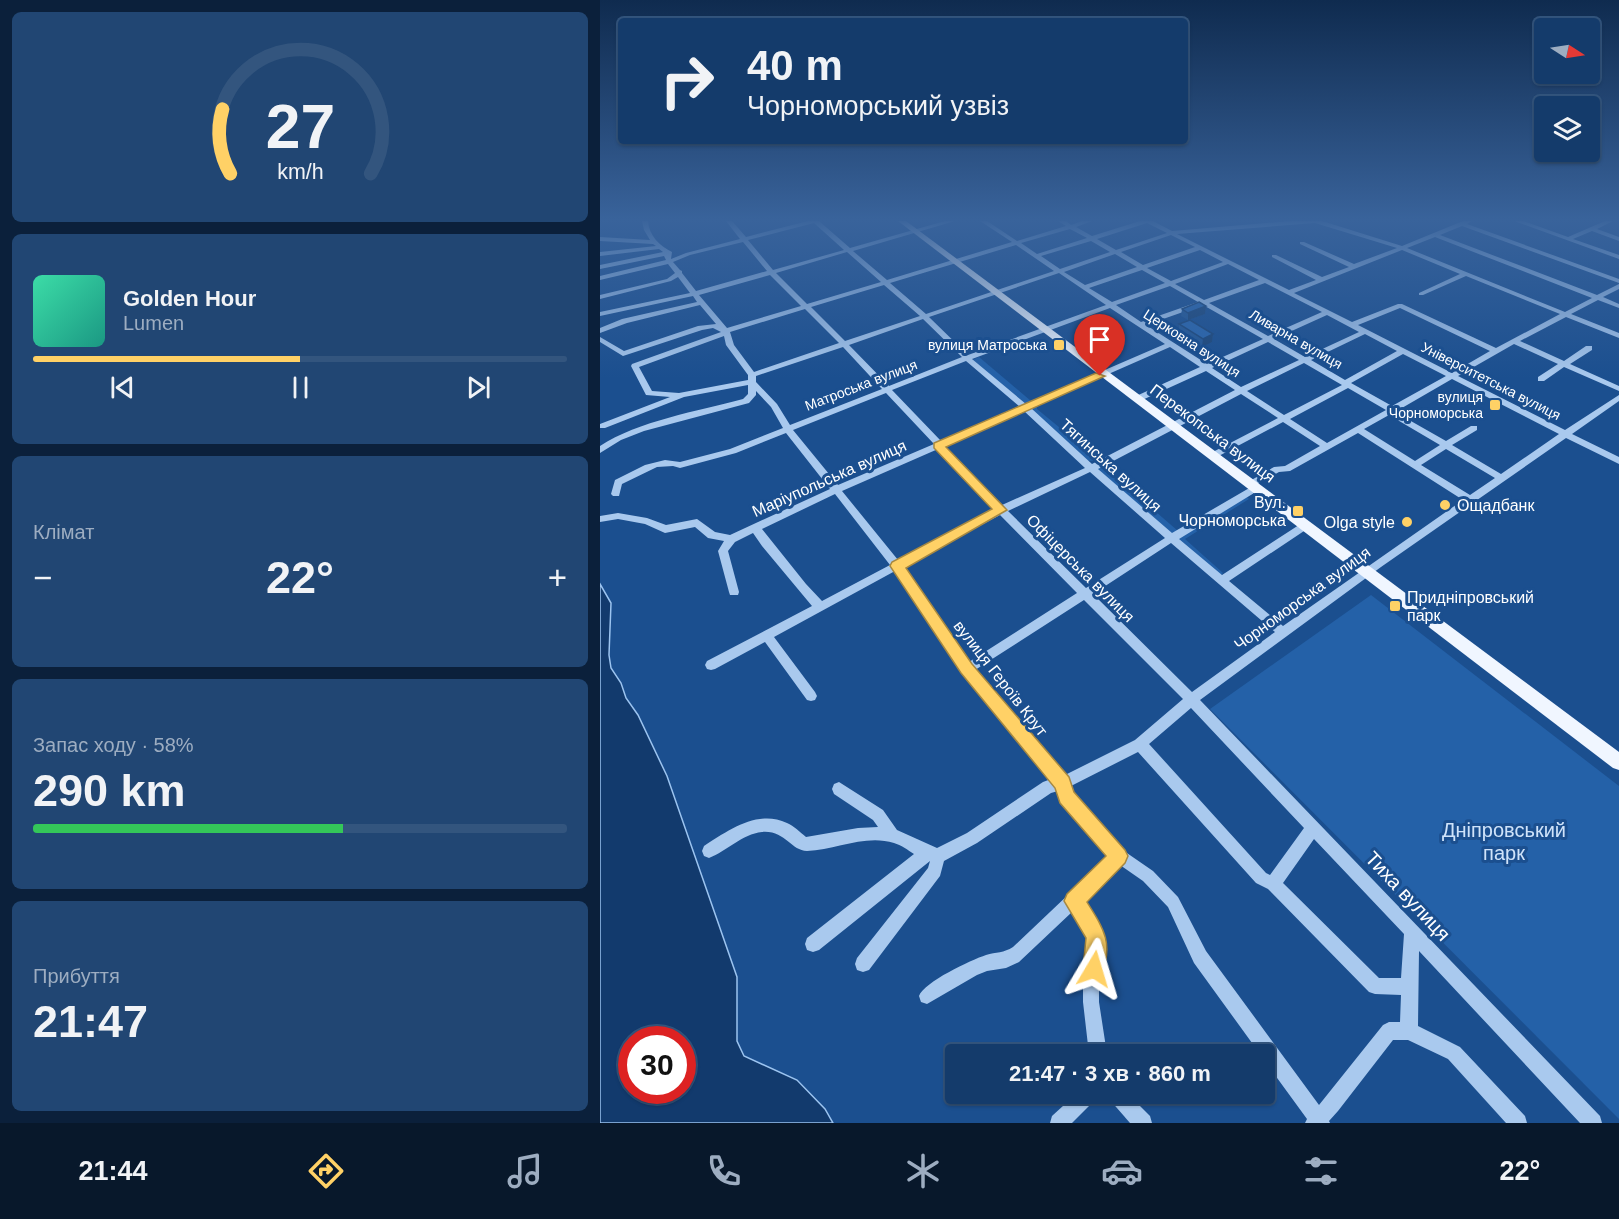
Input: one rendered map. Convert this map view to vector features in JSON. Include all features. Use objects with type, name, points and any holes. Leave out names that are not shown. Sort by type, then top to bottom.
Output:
[{"type":"main road","name":"Перекопська вулиця","points":[[970,273],[1619,762]]},
{"type":"street","points":[[600,297],[669,280],[678,273]]},
{"type":"street","name":"вулиця Героїв Крут","points":[[681,273],[700,303],[726,331],[730,345],[787,428],[897,566],[967,669],[1063,783],[1067,797],[1119,856],[1148,876],[1173,902],[1200,957],[1317,1121]]},
{"type":"street","points":[[600,314],[694,294],[766,273]]},
{"type":"street","name":"Офіцерська вулиця","points":[[772,273],[843,343],[1000,510],[1191,700]]},
{"type":"street","name":"Тягинська вулиця","points":[[874,273],[1221,581],[1283,632]]},
{"type":"street","points":[[682,395],[649,393],[635,366],[726,331],[912,273]]},
{"type":"street","points":[[602,426],[682,395],[752,379],[843,343],[1055,273]]},
{"type":"street","name":"Церковна вулиця","points":[[1062,273],[1327,447]]},
{"type":"street","points":[[1084,286],[1121,273]]},
{"type":"street","name":"Ливарна вулиця","points":[[1155,273],[1305,359],[1501,478]]},
{"type":"street","name":"Матроська вулиця","points":[[616,494],[618,482],[629,475],[659,464],[680,465],[733,450],[967,358],[1197,273]]},
{"type":"street","name":"Університетська вулиця","points":[[1250,273],[1619,461]]},
{"type":"street","points":[[1309,273],[1320,279]]},
{"type":"street","points":[[1288,293],[1334,273]]},
{"type":"street","points":[[1536,273],[1619,306]]},
{"type":"street","points":[[1599,273],[1619,281]]},
{"type":"street","points":[[1421,294],[1465,274],[1619,336]]},
{"type":"street","points":[[1141,324],[1264,280]]},
{"type":"street","points":[[967,669],[1277,469],[1287,469],[1496,351],[1619,286]]},
{"type":"street","points":[[600,331],[625,321],[700,303]]},
{"type":"street","name":"Університетська вулиця","points":[[1352,326],[1400,305],[1496,351]]},
{"type":"street","points":[[1137,399],[1326,313]]},
{"type":"street","points":[[600,339],[623,354],[708,326],[726,331]]},
{"type":"street","points":[[711,665],[822,608],[1000,510],[1092,468],[1242,390],[1364,332]]},
{"type":"street","points":[[1515,342],[1619,389]]},
{"type":"street","name":"Маріупольська вулиця","points":[[731,539],[836,490],[1171,344]]},
{"type":"street","points":[[1541,379],[1589,348]]},
{"type":"street","points":[[1212,456],[1402,351]]},
{"type":"street","points":[[600,450],[618,438],[641,429],[746,401],[752,395],[752,379]]},
{"type":"street","name":"Чорноморська вулиця","points":[[813,944],[932,855],[972,837],[1048,787],[1063,783],[1140,744],[1191,700],[1283,632],[1619,397]]},
{"type":"street","points":[[1416,464],[1474,428]]},
{"type":"street","points":[[1358,429],[1471,500]]},
{"type":"street","points":[[600,519],[618,516],[647,521],[665,529],[697,523],[712,535],[731,539],[723,551],[734,592]]},
{"type":"street","points":[[1221,581],[1306,525]]},
{"type":"street","points":[[756,528],[760,537],[786,566],[809,598],[822,608]]},
{"type":"street","points":[[767,636],[811,696]]},
{"type":"street","name":"Тиха вулиця","points":[[1191,700],[1593,1123]]},
{"type":"street","points":[[1140,744],[1261,878],[1273,884],[1375,986],[1408,987]]},
{"type":"street","points":[[839,789],[878,815],[892,835]]},
{"type":"street","points":[[709,851],[748,827],[757,826],[779,827],[805,844],[854,836],[892,835],[932,855],[935,871],[863,964]]},
{"type":"street","points":[[1273,884],[1313,828]]},
{"type":"street","points":[[927,996],[968,971],[989,962],[1006,961],[1019,953],[1119,856]]},
{"type":"street","points":[[1074,901],[1096,934],[1098,942],[1091,981],[1091,1002],[1097,1044]]},
{"type":"street","points":[[1409,1031],[1408,987],[1412,931]]},
{"type":"street","points":[[1317,1121],[1389,1031],[1409,1031],[1454,1053],[1518,1123]]},
{"type":"street","points":[[1059,1123],[1079,1104]]},
{"type":"street","points":[[1125,1104],[1143,1123]]},
{"type":"green space","points":[[979,357],[1031,401],[1025,403],[972,360]]},
{"type":"green space","points":[[1037,407],[1099,460],[1088,461],[1034,413],[1033,408]]},
{"type":"green space","points":[[1103,466],[1178,531],[1171,535],[1096,469]]},
{"type":"green space","points":[[1246,496],[1249,499],[1185,539],[1223,573],[1219,577],[1178,539]]},
{"type":"green space","name":"Дніпровський парк","points":[[1371,595],[1619,786],[1619,1119],[1210,709]]},
{"type":"shaded area","points":[[600,584],[611,603],[609,655],[611,668],[621,683],[626,698],[638,715],[667,776],[737,977],[737,1041],[744,1056],[797,1080],[825,1109],[833,1123],[600,1123]]},
{"type":"building","points":[[1199,302],[1206,306],[1188,313],[1182,309]]},
{"type":"building","points":[[1190,320],[1213,334],[1203,339],[1179,324]]},
{"type":"place","name":"вулиця Матроська","points":[[1059,345]]},
{"type":"place","name":"вулиця Чорноморська","points":[[1495,405]]},
{"type":"place","name":"Ощадбанк","points":[[1445,505]]},
{"type":"place","name":"Вул. Чорноморська","points":[[1298,511]]},
{"type":"place","name":"Olga style","points":[[1407,522]]},
{"type":"place","name":"Придніпровський парк","points":[[1395,606]]},
{"type":"route","points":[[1094,969],[1098,942],[1096,934],[1074,901],[1119,856],[1067,797],[1063,783],[967,669],[897,566],[1000,510],[938,446],[1100,376]]}]
